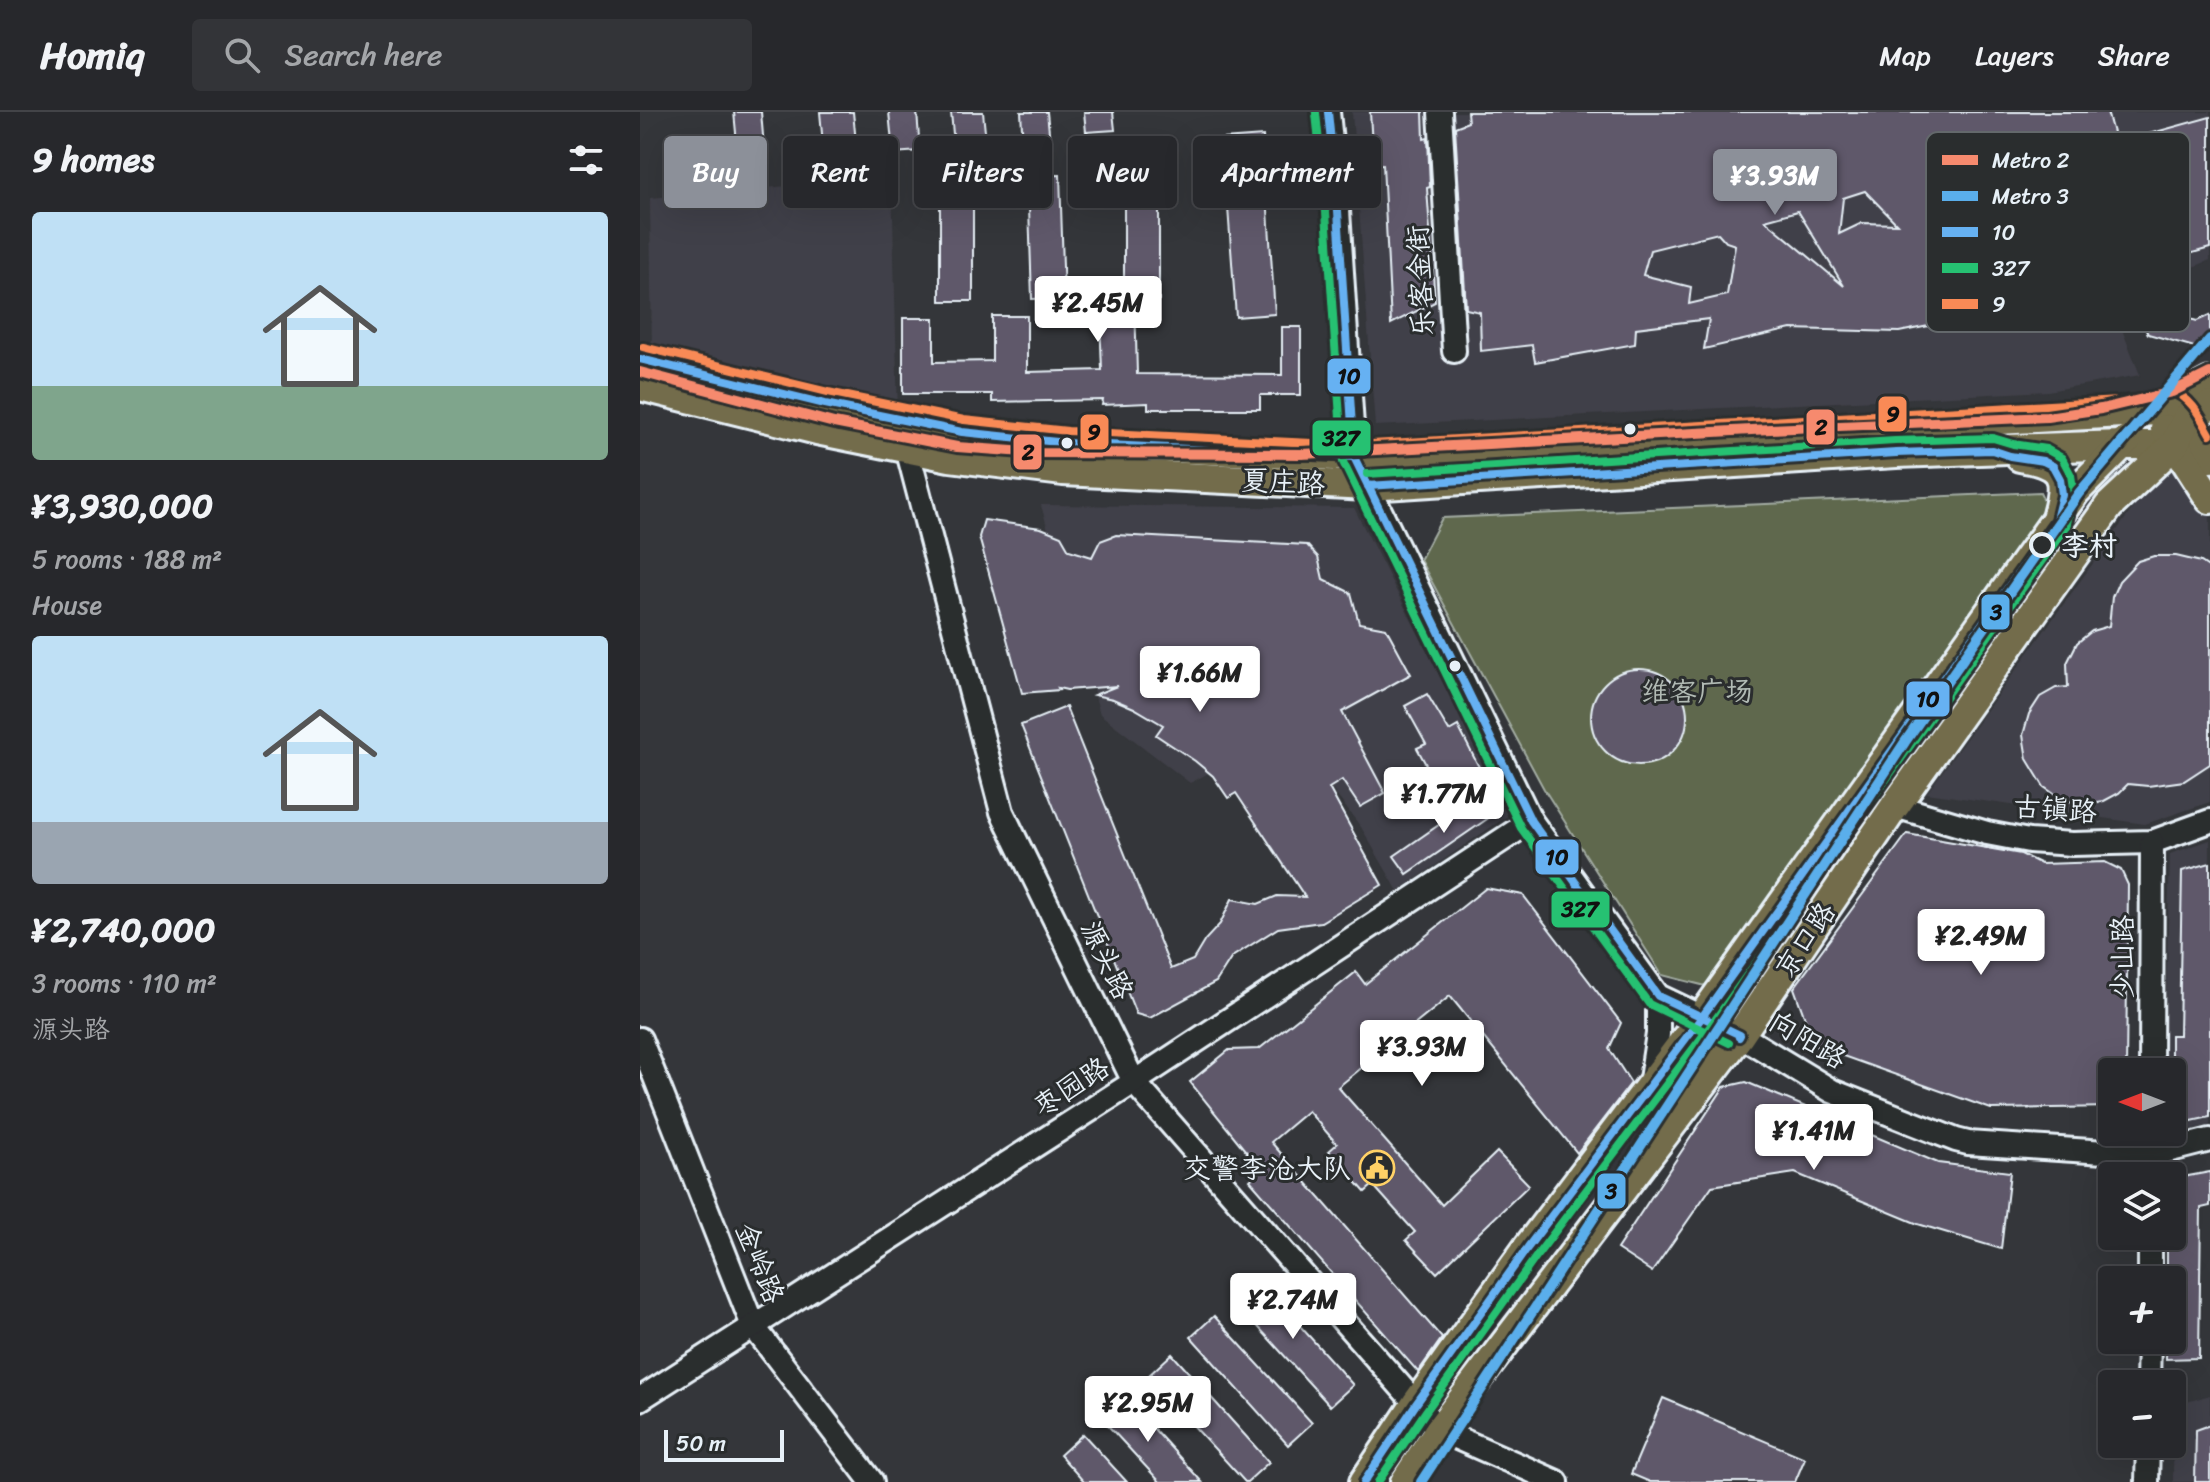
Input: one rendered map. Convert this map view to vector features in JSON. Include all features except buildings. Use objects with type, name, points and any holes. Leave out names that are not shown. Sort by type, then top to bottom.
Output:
[{"type":"main road","name":"夏庄路","points":[[640,359],[962,432],[1067,443],[1354,457],[2181,410]]},
{"type":"main road","name":"京口路","points":[[1364,1482],[1528,1247],[1702,1017],[2076,491],[2122,445],[2181,410],[2210,382]]},
{"type":"main road","name":"夏庄路","points":[[640,386],[817,430],[950,457],[1063,471],[1368,486],[1896,453],[2174,445]]},
{"type":"main road","points":[[2181,410],[2174,445],[2210,499]]},
{"type":"main road","points":[[2181,410],[2210,458]]},
{"type":"main road","name":"京口路","points":[[1405,1482],[1439,1430],[1740,1035],[1895,806],[2109,506],[2174,445]]},
{"type":"main road","points":[[1992,450],[2053,466],[2060,479],[2062,495],[2056,520]]},
{"type":"street","points":[[1328,112],[1338,211],[1354,457]]},
{"type":"street","name":"乐客金街","points":[[1440,112],[1454,351]]},
{"type":"street","name":"源头路","points":[[901,420],[1002,812],[1134,1082],[1439,1430]]},
{"type":"street","name":"向阳路","points":[[1354,457],[1531,821],[1658,996],[1740,1035],[1832,1091],[1956,1140],[2151,1154],[2210,1140]]},
{"type":"street","name":"古镇路","points":[[1895,806],[1987,833],[2029,841],[2072,844],[2152,842],[2210,821]]},
{"type":"street","name":"枣园路","points":[[640,1399],[1134,1082],[1531,821]]},
{"type":"street","name":"少山路","points":[[2151,1058],[2152,842]]},
{"type":"street","points":[[1650,1087],[1658,1034],[1658,996]]},
{"type":"street","name":"金岭路","points":[[640,1039],[753,1326],[872,1482]]},
{"type":"street","points":[[1439,1430],[1557,1482]]},
{"type":"street","points":[[2147,1482],[2148,1458]]},
{"type":"shaded area","points":[[1352,112],[2210,112],[2210,260],[2190,268],[2190,132],[1926,132],[1926,332],[2123,332],[2140,375],[2048,391],[1375,426],[1359,208],[1381,208],[1381,136],[1354,136]]},
{"type":"shaded area","points":[[783,186],[783,208],[893,208],[898,418],[652,356],[650,198],[664,197],[664,208],[767,208],[767,188]]},
{"type":"shaded area","points":[[2159,472],[2185,472],[2210,511],[2210,802],[2145,824],[1927,793]]},
{"type":"shaded area","points":[[1041,505],[1354,508],[1510,814],[1398,891],[1361,827],[1287,731],[1190,783],[1100,714]]},
{"type":"shaded area","points":[[2210,840],[2210,1125],[2186,1131],[2186,1058],[2164,1058],[2170,854]]},
{"type":"shaded area","points":[[2210,1395],[2210,1482],[2173,1482],[2173,1458],[2186,1458],[2186,1402]]},
{"type":"green space","name":"维客广场","points":[[2040,492],[2052,516],[1706,986],[1662,975],[1544,789],[1420,560],[1442,518]]},
{"type":"metro line","name":"3","points":[[1421,1482],[1905,742],[2079,493],[2210,339]]},
{"type":"metro line","name":"2","points":[[640,372],[834,423],[957,447],[1039,453],[1302,454],[2047,417],[2101,409],[2172,392],[2210,373]]},
{"type":"transit line","name":"10","points":[[1328,112],[1338,211],[1354,457],[1531,821],[1658,996],[1739,1037]]},
{"type":"transit line","name":"327","points":[[1316,113],[1343,462],[1521,828],[1649,1004],[1729,1043]]},
{"type":"transit line","name":"9","points":[[643,347],[828,392],[964,420],[1068,431],[1354,445],[2153,399],[2172,391],[2190,403],[2210,434]]},
{"type":"transit line","name":"10","points":[[640,359],[825,404],[962,432],[1067,443],[1354,457]]},
{"type":"transit line","name":"327","points":[[1367,474],[1895,441],[1993,438],[2046,449],[2062,458],[2071,475],[2074,495],[2066,527],[1712,1024],[1538,1254],[1378,1482]]},
{"type":"transit line","name":"10","points":[[1364,1482],[1528,1247],[1702,1017],[2056,520],[2062,495],[2060,479],[2053,466],[1992,450],[1896,453],[1368,486]]},
{"type":"place","name":"李村","points":[[2042,545]]},
{"type":"place","name":"交警李沧大队","points":[[1377,1168]]}]
